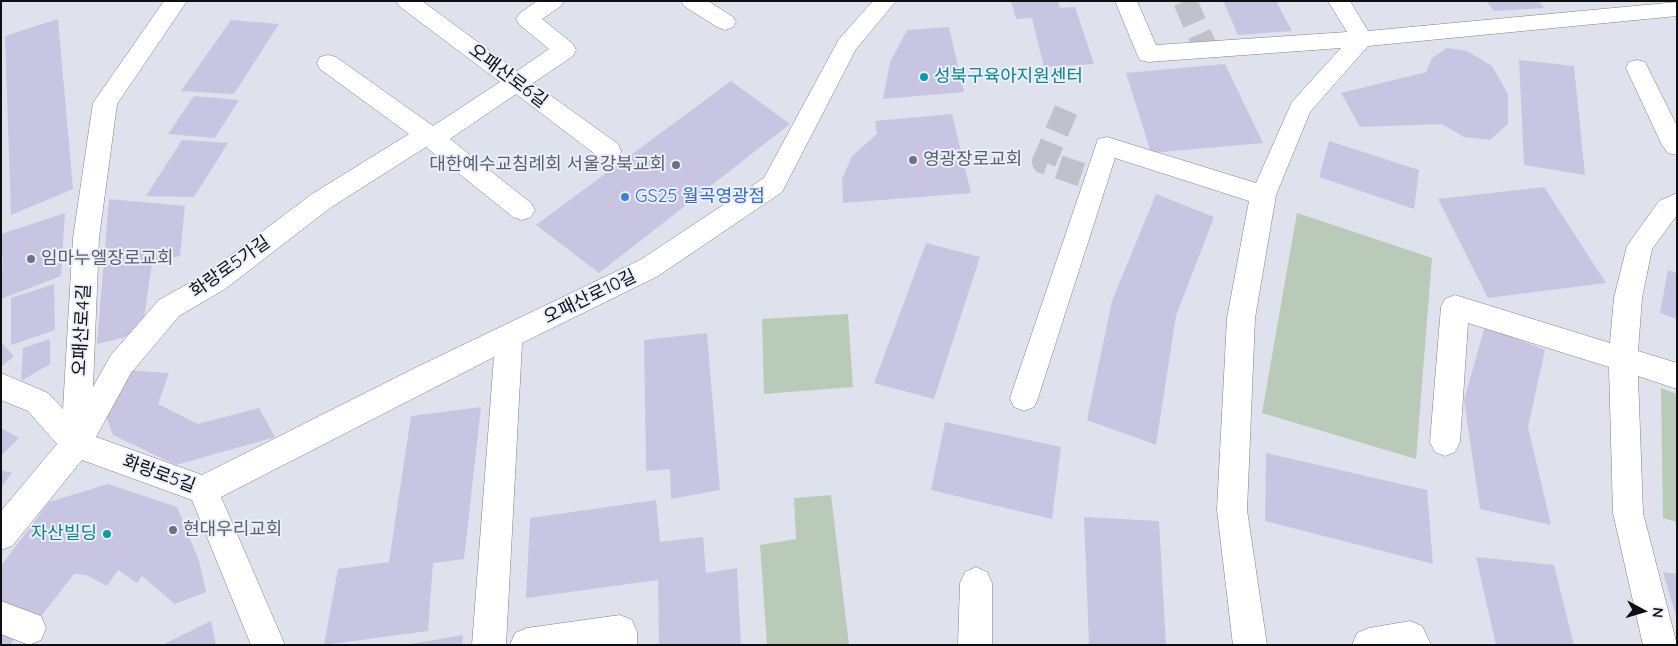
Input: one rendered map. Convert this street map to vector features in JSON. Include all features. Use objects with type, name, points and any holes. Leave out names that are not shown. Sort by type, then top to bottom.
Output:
[{"type":"street","name":"오패산로4길","points":[[76,444],[86,238],[105,104],[176,1]]},
{"type":"street","name":"오패산로6길","points":[[407,1],[609,152]]},
{"type":"street","name":"화랑로5가길","points":[[76,444],[120,364],[168,308],[216,281],[321,201],[417,141],[441,133],[565,50],[527,19],[553,1]]},
{"type":"street","points":[[692,1],[725,22]]},
{"type":"street","name":"오패산로10길","points":[[204,490],[509,336],[649,268],[773,185],[847,45],[885,1]]},
{"type":"street","points":[[1126,1],[1148,54],[1362,39],[1677,9]]},
{"type":"street","points":[[1339,1],[1362,39]]},
{"type":"street","points":[[1250,645],[1232,510],[1241,318],[1263,195],[1300,108],[1362,39]]},
{"type":"street","points":[[328,63],[430,137],[522,210]]},
{"type":"street","points":[[1637,68],[1671,139],[1677,146]]},
{"type":"street","points":[[1024,398],[1107,146],[1263,195]]},
{"type":"street","points":[[1660,645],[1628,513],[1623,358],[1628,298],[1640,246],[1668,208],[1677,203]]},
{"type":"street","points":[[1445,442],[1455,307],[1677,376]]},
{"type":"street","points":[[489,645],[509,336]]},
{"type":"street","name":"화랑로5길","points":[[1,386],[38,402],[76,444],[204,490],[268,645]]},
{"type":"street","points":[[1,535],[76,444]]},
{"type":"street","points":[[975,645],[976,583]]},
{"type":"street","points":[[527,645],[620,632],[620,645]]},
{"type":"street","points":[[1369,645],[1410,638],[1414,645]]},
{"type":"green space","points":[[1297,213],[1432,258],[1416,459],[1262,413]]},
{"type":"green space","points":[[848,314],[853,387],[764,394],[762,319]]},
{"type":"green space","points":[[1661,388],[1677,394],[1677,522],[1663,518]]},
{"type":"green space","points":[[831,495],[849,645],[767,645],[760,545],[796,539],[794,498]]},
{"type":"building","points":[[1011,1],[1058,1],[1060,8],[1075,7],[1094,64],[1044,67],[1032,18],[1016,19]]},
{"type":"building","points":[[1223,1],[1276,1],[1292,31],[1238,35]]},
{"type":"building","points":[[1486,1],[1539,1],[1544,8],[1494,11]]},
{"type":"building","points":[[58,19],[73,189],[11,215],[5,36]]},
{"type":"building","points":[[231,20],[279,24],[234,94],[181,91]]},
{"type":"building","name":"성북구육아지원센터","points":[[949,27],[964,92],[883,99],[890,62],[907,30]]},
{"type":"building","points":[[1447,48],[1467,51],[1492,66],[1508,94],[1508,124],[1490,140],[1464,137],[1442,124],[1360,127],[1341,93],[1426,72],[1432,58]]},
{"type":"building","points":[[1519,60],[1574,66],[1585,175],[1524,165]]},
{"type":"building","points":[[1225,64],[1263,143],[1151,153],[1126,73]]},
{"type":"building","points":[[731,81],[790,124],[599,273],[536,225]]},
{"type":"building","points":[[194,96],[239,100],[215,138],[168,134]]},
{"type":"building","points":[[952,114],[971,193],[843,203],[842,179],[852,156],[877,134],[875,121]]},
{"type":"building","points":[[182,140],[228,143],[194,197],[146,196]]},
{"type":"building","points":[[1329,141],[1419,170],[1414,209],[1319,177]]},
{"type":"building","points":[[1544,187],[1606,283],[1488,298],[1438,199]]},
{"type":"building","points":[[1156,194],[1214,217],[1176,316],[1156,445],[1087,420],[1112,301]]},
{"type":"building","points":[[109,199],[185,206],[180,256],[152,262],[142,333],[97,344]]},
{"type":"building","points":[[65,213],[61,276],[1,299],[3,257],[1,258],[1,234]]},
{"type":"building","points":[[926,243],[980,257],[934,399],[874,383]]},
{"type":"building","points":[[1668,270],[1677,273],[1677,319],[1660,313]]},
{"type":"building","points":[[54,284],[55,330],[11,345],[11,298]]},
{"type":"building","points":[[1485,326],[1545,350],[1528,427],[1551,525],[1480,509],[1464,400]]},
{"type":"building","points":[[707,333],[720,490],[671,499],[670,469],[646,471],[644,340]]},
{"type":"building","points":[[50,339],[50,364],[21,381],[23,348]]},
{"type":"building","points":[[1,342],[14,356],[1,367]]},
{"type":"building","points":[[126,370],[169,373],[158,404],[198,424],[259,408],[275,437],[176,465],[113,435],[104,411]]},
{"type":"building","points":[[481,407],[464,559],[433,563],[428,631],[324,645],[338,569],[389,562],[411,416]]},
{"type":"building","points":[[945,422],[1061,447],[1052,519],[931,490]]},
{"type":"building","points":[[1,428],[19,438],[1,456]]},
{"type":"building","points":[[1266,453],[1427,490],[1433,564],[1265,521]]},
{"type":"building","points":[[1,470],[12,473],[1,487]]},
{"type":"building","name":"자산빌딩","points":[[108,484],[177,507],[199,561],[206,592],[175,604],[142,576],[137,583],[118,570],[107,586],[86,575],[74,574],[39,619],[1,605],[1,566],[49,502]]},
{"type":"building","points":[[656,500],[660,542],[703,537],[706,573],[737,568],[741,645],[659,645],[658,580],[526,598],[530,518]]},
{"type":"building","points":[[1084,517],[1159,521],[1166,645],[1089,645]]},
{"type":"building","points":[[1476,557],[1554,565],[1574,645],[1496,645]]},
{"type":"building","points":[[1663,572],[1677,574],[1677,616],[1676,616]]},
{"type":"building","points":[[211,621],[216,645],[162,645]]},
{"type":"building","points":[[1,626],[19,632],[10,645],[1,645]]},
{"type":"building","points":[[463,635],[462,645],[411,645],[411,644]]},
{"type":"tunnel","points":[[1185,1],[1206,49]]},
{"type":"tunnel","points":[[1066,110],[1044,162],[1094,179]]},
{"type":"place","name":"성북구육아지원센터","points":[[924,77]]},
{"type":"place","name":"영광장로교회","points":[[913,160]]},
{"type":"place","name":"대한예수교침례회 서울강북교회","points":[[676,165]]},
{"type":"place","name":"GS25 월곡영광점","points":[[625,197]]},
{"type":"place","name":"임마누엘장로교회","points":[[31,259]]},
{"type":"place","name":"현대우리교회","points":[[173,530]]},
{"type":"place","name":"자산빌딩","points":[[107,534]]}]
